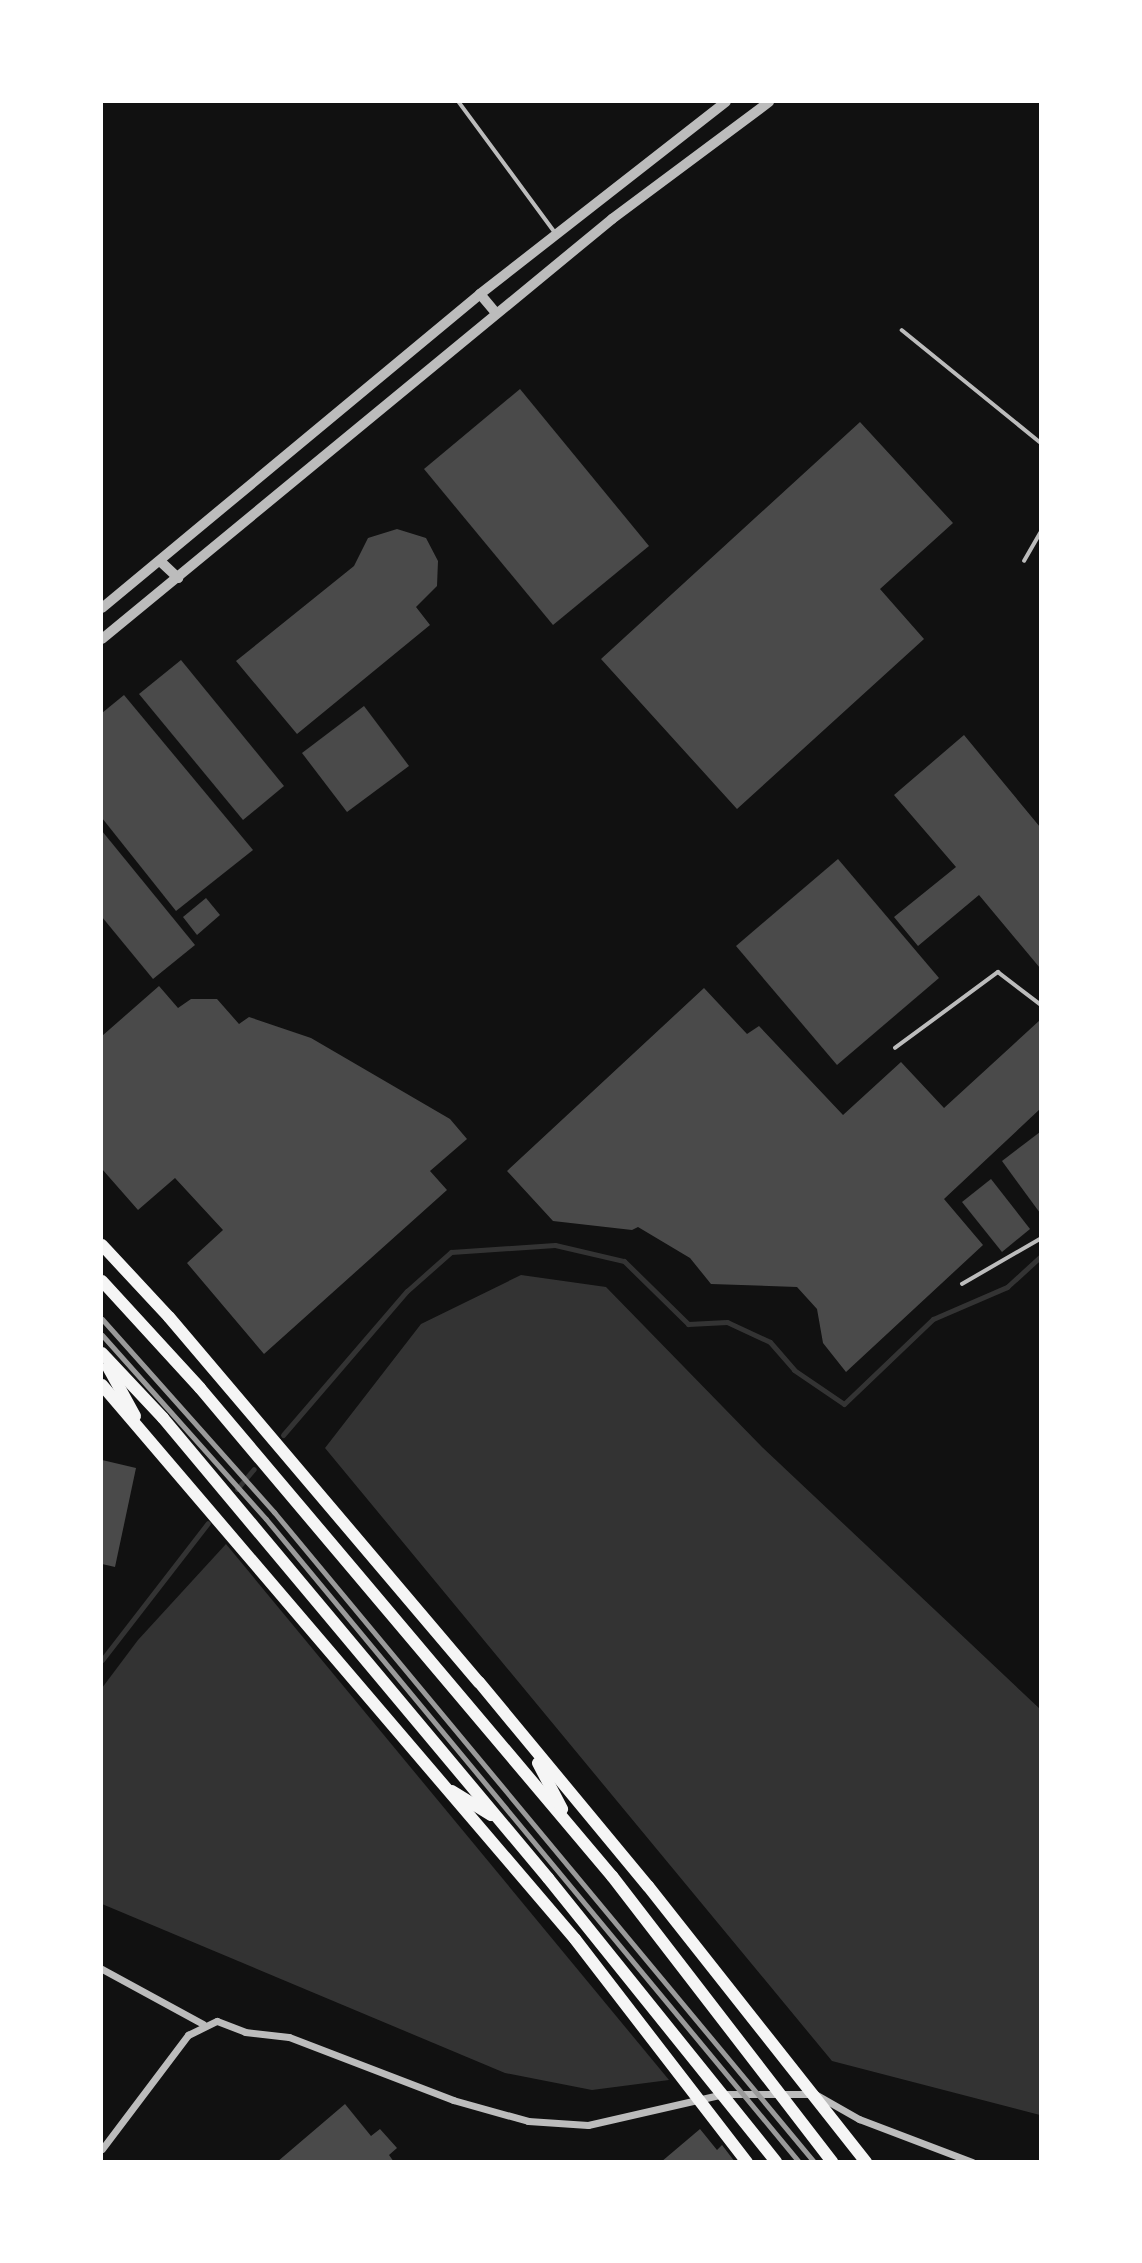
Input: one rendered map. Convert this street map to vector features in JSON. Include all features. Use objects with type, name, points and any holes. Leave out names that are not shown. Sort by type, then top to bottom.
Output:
[{"type":"main road","points":[[102,1245],[169,1317],[527,1740],[815,2094],[866,2161]]},
{"type":"main road","points":[[102,1281],[200,1388],[572,1828],[832,2161]]},
{"type":"main road","points":[[102,1354],[145,1435]]},
{"type":"main road","points":[[102,1354],[163,1418],[500,1820],[776,2161]]},
{"type":"main road","points":[[102,1385],[575,1939],[747,2161]]},
{"type":"main road","points":[[527,1740],[572,1828]]},
{"type":"main road","points":[[440,1784],[500,1820]]},
{"type":"street","points":[[102,608],[480,294],[726,102]]},
{"type":"street","points":[[102,639],[496,313],[769,102]]},
{"type":"street","points":[[480,294],[496,313]]},
{"type":"street","points":[[160,561],[178,578]]},
{"type":"street","points":[[102,1969],[203,2024]]},
{"type":"street","points":[[102,2148],[188,2035],[203,2024],[217,2021],[245,2032],[289,2037],[453,2100],[528,2121],[588,2125],[636,2117],[723,2094],[815,2094],[859,2119],[972,2161]]},
{"type":"lane","points":[[459,102],[557,234]]},
{"type":"lane","points":[[902,330],[1041,442]]},
{"type":"lane","points":[[1024,561],[1041,533]]},
{"type":"lane","points":[[895,1048],[998,972],[1041,1004]]},
{"type":"lane","points":[[962,1284],[1041,1239]]},
{"type":"shaded area","points":[[521,1275],[606,1287],[762,1447],[1040,1709],[1040,2115],[832,2061],[325,1448],[421,1324]]},
{"type":"shaded area","points":[[226,1544],[669,2080],[592,2090],[505,2073],[102,1904],[102,1688],[138,1640]]},
{"type":"building","points":[[520,389],[649,546],[553,625],[424,469]]},
{"type":"building","points":[[860,422],[953,523],[880,589],[924,639],[737,809],[601,659]]},
{"type":"building","points":[[397,529],[426,538],[438,561],[437,586],[416,607],[430,625],[297,734],[236,661],[354,566],[368,538]]},
{"type":"building","points":[[181,660],[284,786],[243,820],[139,694]]},
{"type":"building","points":[[124,695],[253,850],[176,911],[102,818],[102,713]]},
{"type":"building","points":[[364,706],[409,766],[347,812],[302,753]]},
{"type":"building","points":[[964,735],[1040,827],[1040,968],[979,895],[918,946],[894,917],[956,867],[894,795]]},
{"type":"building","points":[[102,831],[195,945],[153,979],[102,917]]},
{"type":"building","points":[[838,859],[939,978],[837,1065],[736,946]]},
{"type":"building","points":[[206,898],[220,915],[197,935],[183,917]]},
{"type":"building","points":[[159,986],[178,1008],[191,999],[217,999],[239,1024],[249,1017],[311,1038],[450,1119],[467,1139],[430,1171],[447,1190],[264,1354],[187,1263],[223,1230],[175,1178],[138,1210],[102,1169],[102,1036]]},
{"type":"building","points":[[704,988],[747,1034],[759,1026],[843,1115],[901,1062],[944,1108],[1040,1020],[1040,1109],[944,1199],[983,1245],[846,1372],[823,1343],[817,1309],[797,1287],[711,1284],[690,1258],[638,1227],[632,1230],[553,1221],[507,1171]]},
{"type":"building","points":[[1040,1132],[1040,1213],[1002,1161]]},
{"type":"building","points":[[991,1179],[1030,1229],[1002,1252],[962,1202]]},
{"type":"building","points":[[102,1460],[136,1468],[115,1567],[102,1564]]},
{"type":"building","points":[[345,2104],[371,2136],[380,2129],[397,2148],[389,2155],[394,2162],[277,2162]]},
{"type":"building","points":[[700,2129],[717,2150],[722,2145],[735,2162],[661,2162]]},
{"type":"waterway","points":[[283,1435],[407,1291],[451,1252],[555,1245],[624,1261],[688,1324],[727,1322],[770,1342],[794,1370],[844,1404],[933,1319],[1007,1287],[1040,1257]]},
{"type":"waterway","points":[[237,1489],[254,1469]]},
{"type":"waterway","points":[[102,1660],[208,1523]]},
{"type":"railway","points":[[102,1319],[274,1512],[814,2162]]},
{"type":"railway","points":[[102,1335],[266,1519],[799,2162]]}]
